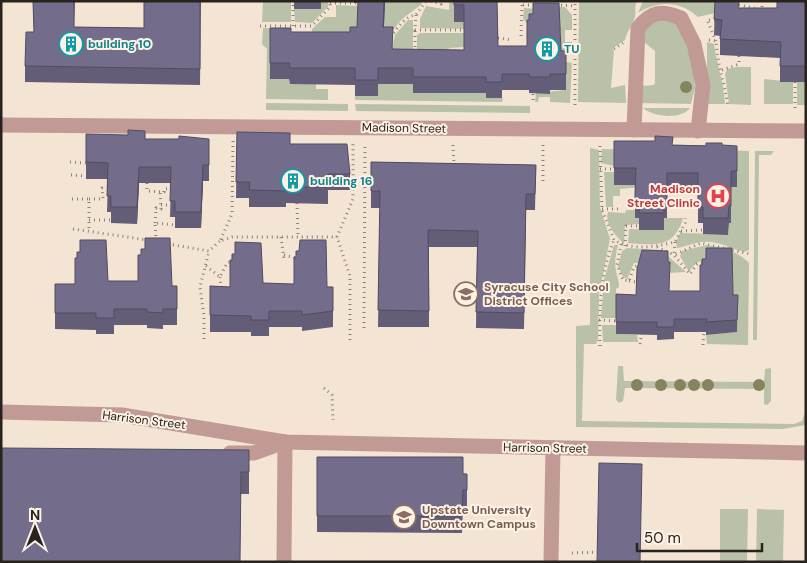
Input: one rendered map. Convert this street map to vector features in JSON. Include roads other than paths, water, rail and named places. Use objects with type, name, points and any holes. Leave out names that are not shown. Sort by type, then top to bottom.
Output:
[{"type":"street","points":[[634,130],[638,28],[646,18],[657,13],[669,13],[681,18],[694,44],[703,85],[698,131]]},
{"type":"street","name":"Madison Street","points":[[1,125],[806,131]]},
{"type":"street","name":"Harrison Street","points":[[1,412],[122,415],[285,442],[806,453]]},
{"type":"street","points":[[284,562],[285,442]]},
{"type":"street","name":"Harrison Street","points":[[210,453],[254,453],[285,442]]},
{"type":"street","points":[[551,562],[553,448]]},
{"type":"place","name":"building 10","points":[[71,44]]},
{"type":"place","name":"TU","points":[[547,49]]},
{"type":"place","name":"building 16","points":[[293,181]]},
{"type":"place","name":"Madison Street Clinic","points":[[718,196]]},
{"type":"place","name":"Syracuse City School District Offices","points":[[466,294]]},
{"type":"place","name":"Upstate University Downtown Campus","points":[[404,517]]}]
